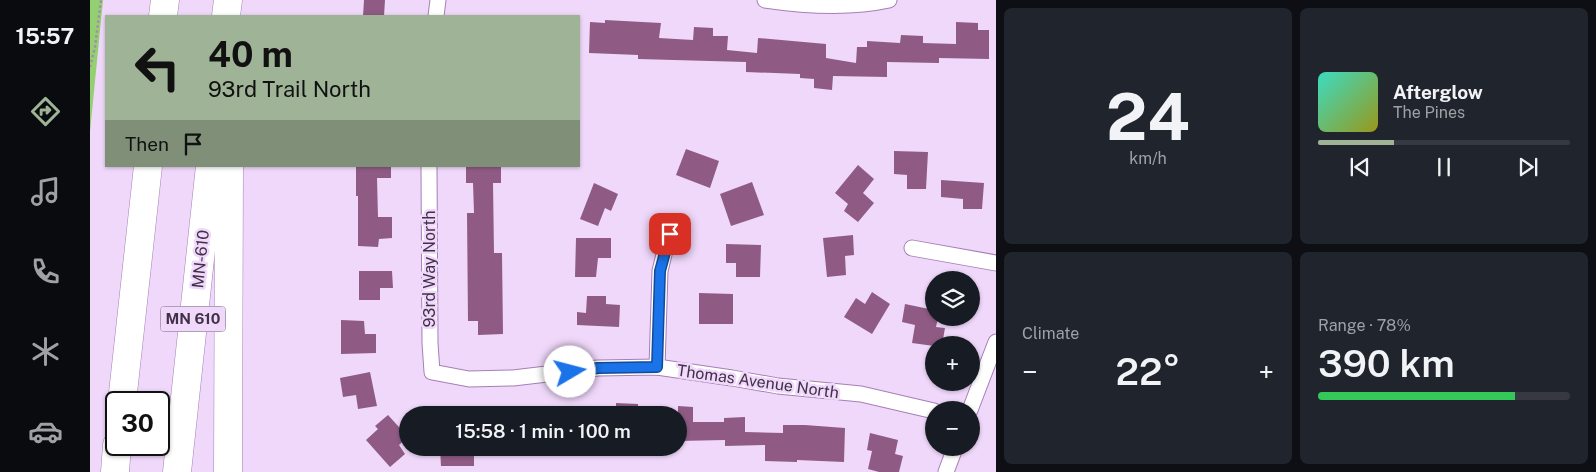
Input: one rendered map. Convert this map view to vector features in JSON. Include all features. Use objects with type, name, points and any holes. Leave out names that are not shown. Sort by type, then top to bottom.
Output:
[{"type":"highway","points":[[163,15],[165,0]]},
{"type":"highway","points":[[226,15],[228,0]]},
{"type":"highway","points":[[239,15],[241,0]]},
{"type":"highway","points":[[123,391],[148,167]]},
{"type":"highway","name":"MN-610","points":[[177,472],[210,167]]},
{"type":"highway","points":[[228,472],[229,167]]},
{"type":"highway","points":[[114,472],[116,456]]},
{"type":"street","points":[[436,15],[438,0]]},
{"type":"street","points":[[765,0],[825,6],[871,4],[889,0]]},
{"type":"street","name":"93rd Way North","points":[[428,167],[432,372]]},
{"type":"street","points":[[657,367],[660,271],[670,234]]},
{"type":"street","points":[[912,248],[996,263]]},
{"type":"street","points":[[973,401],[996,342]]},
{"type":"street","name":"Thomas Avenue North","points":[[432,372],[470,379],[513,378],[598,368],[657,367],[778,386],[861,394],[925,409]]},
{"type":"street","points":[[946,472],[953,456]]},
{"type":"path","points":[[90,67],[95,47],[101,0]]},
{"type":"green space","points":[[90,0],[103,0],[90,132]]},
{"type":"building","points":[[364,0],[385,0],[384,15],[363,15]]},
{"type":"building","points":[[605,20],[661,23],[659,38],[693,40],[694,27],[713,28],[713,36],[728,36],[727,50],[757,53],[758,38],[826,44],[826,58],[856,63],[857,47],[867,47],[867,41],[900,43],[901,35],[923,36],[923,43],[956,44],[956,22],[978,23],[978,30],[989,30],[989,59],[939,58],[939,63],[887,62],[887,77],[833,76],[832,90],[814,88],[814,79],[800,78],[800,74],[746,72],[746,62],[638,59],[638,55],[589,53],[590,22],[605,23]]},
{"type":"building","points":[[686,149],[719,161],[710,188],[676,175]]},
{"type":"building","points":[[894,151],[928,152],[926,189],[907,189],[907,175],[894,174]]},
{"type":"building","points":[[858,165],[874,179],[863,193],[874,203],[858,222],[844,211],[848,204],[835,193]]},
{"type":"building","points":[[356,167],[391,167],[391,178],[377,178],[378,217],[392,217],[392,238],[379,239],[378,247],[358,246],[358,196],[356,196]]},
{"type":"building","points":[[466,167],[501,167],[501,183],[493,183],[494,253],[502,253],[503,334],[478,335],[478,321],[468,321],[467,213],[474,213],[473,183],[466,183]]},
{"type":"building","points":[[941,180],[984,183],[982,209],[963,209],[963,199],[941,197]]},
{"type":"building","points":[[752,182],[764,215],[731,226],[720,194]]},
{"type":"building","points":[[594,183],[618,194],[611,211],[605,208],[598,226],[580,219]]},
{"type":"building","points":[[853,235],[854,255],[845,256],[846,275],[827,277],[823,238]]},
{"type":"building","points":[[576,238],[611,238],[611,258],[598,258],[596,277],[575,277]]},
{"type":"building","points":[[726,244],[761,245],[760,277],[736,277],[736,263],[726,263]]},
{"type":"building","points":[[359,271],[392,271],[393,288],[380,288],[380,300],[359,300]]},
{"type":"building","points":[[872,292],[890,304],[872,334],[844,317],[856,298],[865,304]]},
{"type":"building","points":[[699,293],[733,294],[733,324],[699,324]]},
{"type":"building","points":[[587,296],[606,296],[606,304],[620,305],[619,327],[577,325],[577,312],[586,313]]},
{"type":"building","points":[[905,304],[925,308],[925,326],[945,328],[944,336],[925,336],[925,345],[912,343],[915,325],[902,322]]},
{"type":"building","points":[[341,320],[364,321],[365,334],[376,334],[376,353],[341,354]]},
{"type":"building","points":[[370,372],[377,406],[358,409],[356,395],[343,397],[340,378]]},
{"type":"building","points":[[616,403],[638,404],[638,406],[616,406]]},
{"type":"building","points":[[687,407],[693,407],[693,422],[724,422],[724,418],[745,417],[745,432],[783,433],[783,425],[845,428],[844,462],[765,461],[765,445],[725,446],[725,440],[687,441]]},
{"type":"building","points":[[388,415],[399,427],[399,456],[403,456],[390,467],[366,440],[378,429],[375,426]]},
{"type":"building","points":[[870,433],[898,440],[895,454],[903,456],[899,472],[879,472],[868,469],[872,451],[867,450]]},
{"type":"building","points":[[440,456],[474,456],[474,466],[441,466]]},
{"type":"route","points":[[570,372],[598,368],[657,367],[660,271],[670,234]]}]
